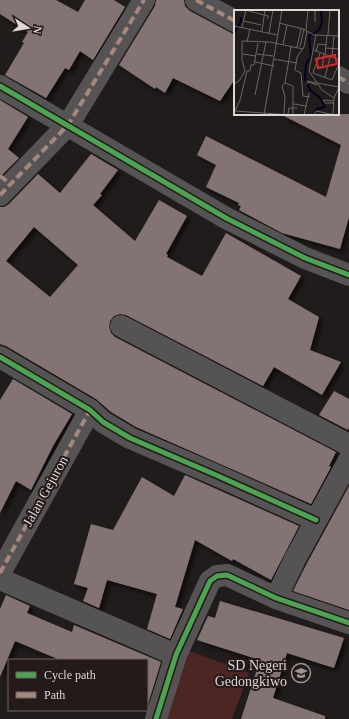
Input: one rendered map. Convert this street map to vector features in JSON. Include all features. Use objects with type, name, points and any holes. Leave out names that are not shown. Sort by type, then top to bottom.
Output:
[{"type":"street","points":[[4,185],[68,125],[144,0]]},
{"type":"street","points":[[196,0],[234,20]]},
{"type":"street","points":[[339,78],[349,83]]},
{"type":"street","points":[[0,86],[226,218],[305,258],[349,275]]},
{"type":"street","points":[[121,326],[349,445]]},
{"type":"street","points":[[0,357],[90,410],[103,422],[130,438],[316,520]]},
{"type":"street","name":"Jalan Gejuron","points":[[0,573],[90,410]]},
{"type":"street","points":[[276,598],[349,460]]},
{"type":"street","points":[[156,719],[176,655],[210,581],[217,576],[227,575],[276,598],[349,623]]},
{"type":"street","points":[[0,579],[176,655]]},
{"type":"shaded area","points":[[187,650],[249,673],[232,719],[162,719]]},
{"type":"building","points":[[0,0],[56,0],[78,12],[85,0],[114,0],[125,7],[93,60],[80,51],[69,70],[65,68],[46,98],[5,75],[24,43],[22,42],[28,32],[0,14]]},
{"type":"building","points":[[156,0],[184,0],[185,6],[190,11],[234,34],[234,80],[220,101],[173,78],[165,93],[156,87],[155,89],[119,65],[155,6]]},
{"type":"building","points":[[0,100],[28,117],[8,149],[19,158],[0,177]]},
{"type":"building","points":[[349,114],[349,217],[340,249],[282,233],[239,210],[241,206],[238,205],[239,203],[206,187],[216,165],[197,155],[206,136],[326,197],[341,145],[282,115]]},
{"type":"building","points":[[91,154],[118,170],[100,194],[102,195],[93,205],[135,241],[159,200],[187,216],[166,254],[168,255],[167,257],[202,276],[226,233],[301,276],[288,299],[319,317],[310,350],[341,362],[322,395],[274,367],[263,386],[126,315],[120,314],[114,316],[110,321],[109,327],[111,333],[115,337],[336,452],[329,466],[331,467],[311,504],[136,427],[111,412],[96,399],[6,346],[0,344],[0,207],[4,207],[9,204],[38,174],[60,193]],"holes":[[[34,227],[78,265],[50,297],[6,261]]]},
{"type":"building","points":[[13,379],[72,414],[53,446],[31,490],[16,481],[0,513],[0,400]]},
{"type":"building","points":[[334,391],[349,399],[348,430],[319,415]]},
{"type":"building","points":[[185,475],[299,526],[271,580],[233,559],[232,561],[195,540],[175,607],[183,609],[170,639],[147,629],[157,594],[107,580],[99,608],[83,601],[88,588],[74,584],[91,524],[113,530],[142,477],[174,496]]},
{"type":"building","points":[[349,486],[349,610],[293,591]]},
{"type":"building","points":[[6,595],[30,606],[27,613],[72,632],[74,625],[161,662],[148,704],[148,659],[58,659],[15,641],[0,677],[0,609]]},
{"type":"building","points":[[220,601],[344,638],[334,668],[287,653],[273,698],[325,716],[325,719],[241,719],[260,660],[197,640],[208,616],[215,618]]},
{"type":"marked path","points":[[0,195],[68,125],[144,0]]},
{"type":"marked path","points":[[196,0],[234,20]]},
{"type":"marked path","points":[[339,78],[349,83]]},
{"type":"marked path","points":[[0,176],[11,184]]},
{"type":"marked path","points":[[0,573],[90,410]]},
{"type":"cycle path","points":[[0,86],[226,218],[305,258],[349,275]]},
{"type":"cycle path","points":[[0,357],[90,410],[103,422],[130,438],[316,520]]},
{"type":"cycle path","points":[[156,719],[176,655],[210,581],[217,576],[227,575],[276,598],[349,623]]},
{"type":"place","name":"SD Negeri Gedongkiwo","points":[[301,673]]}]
